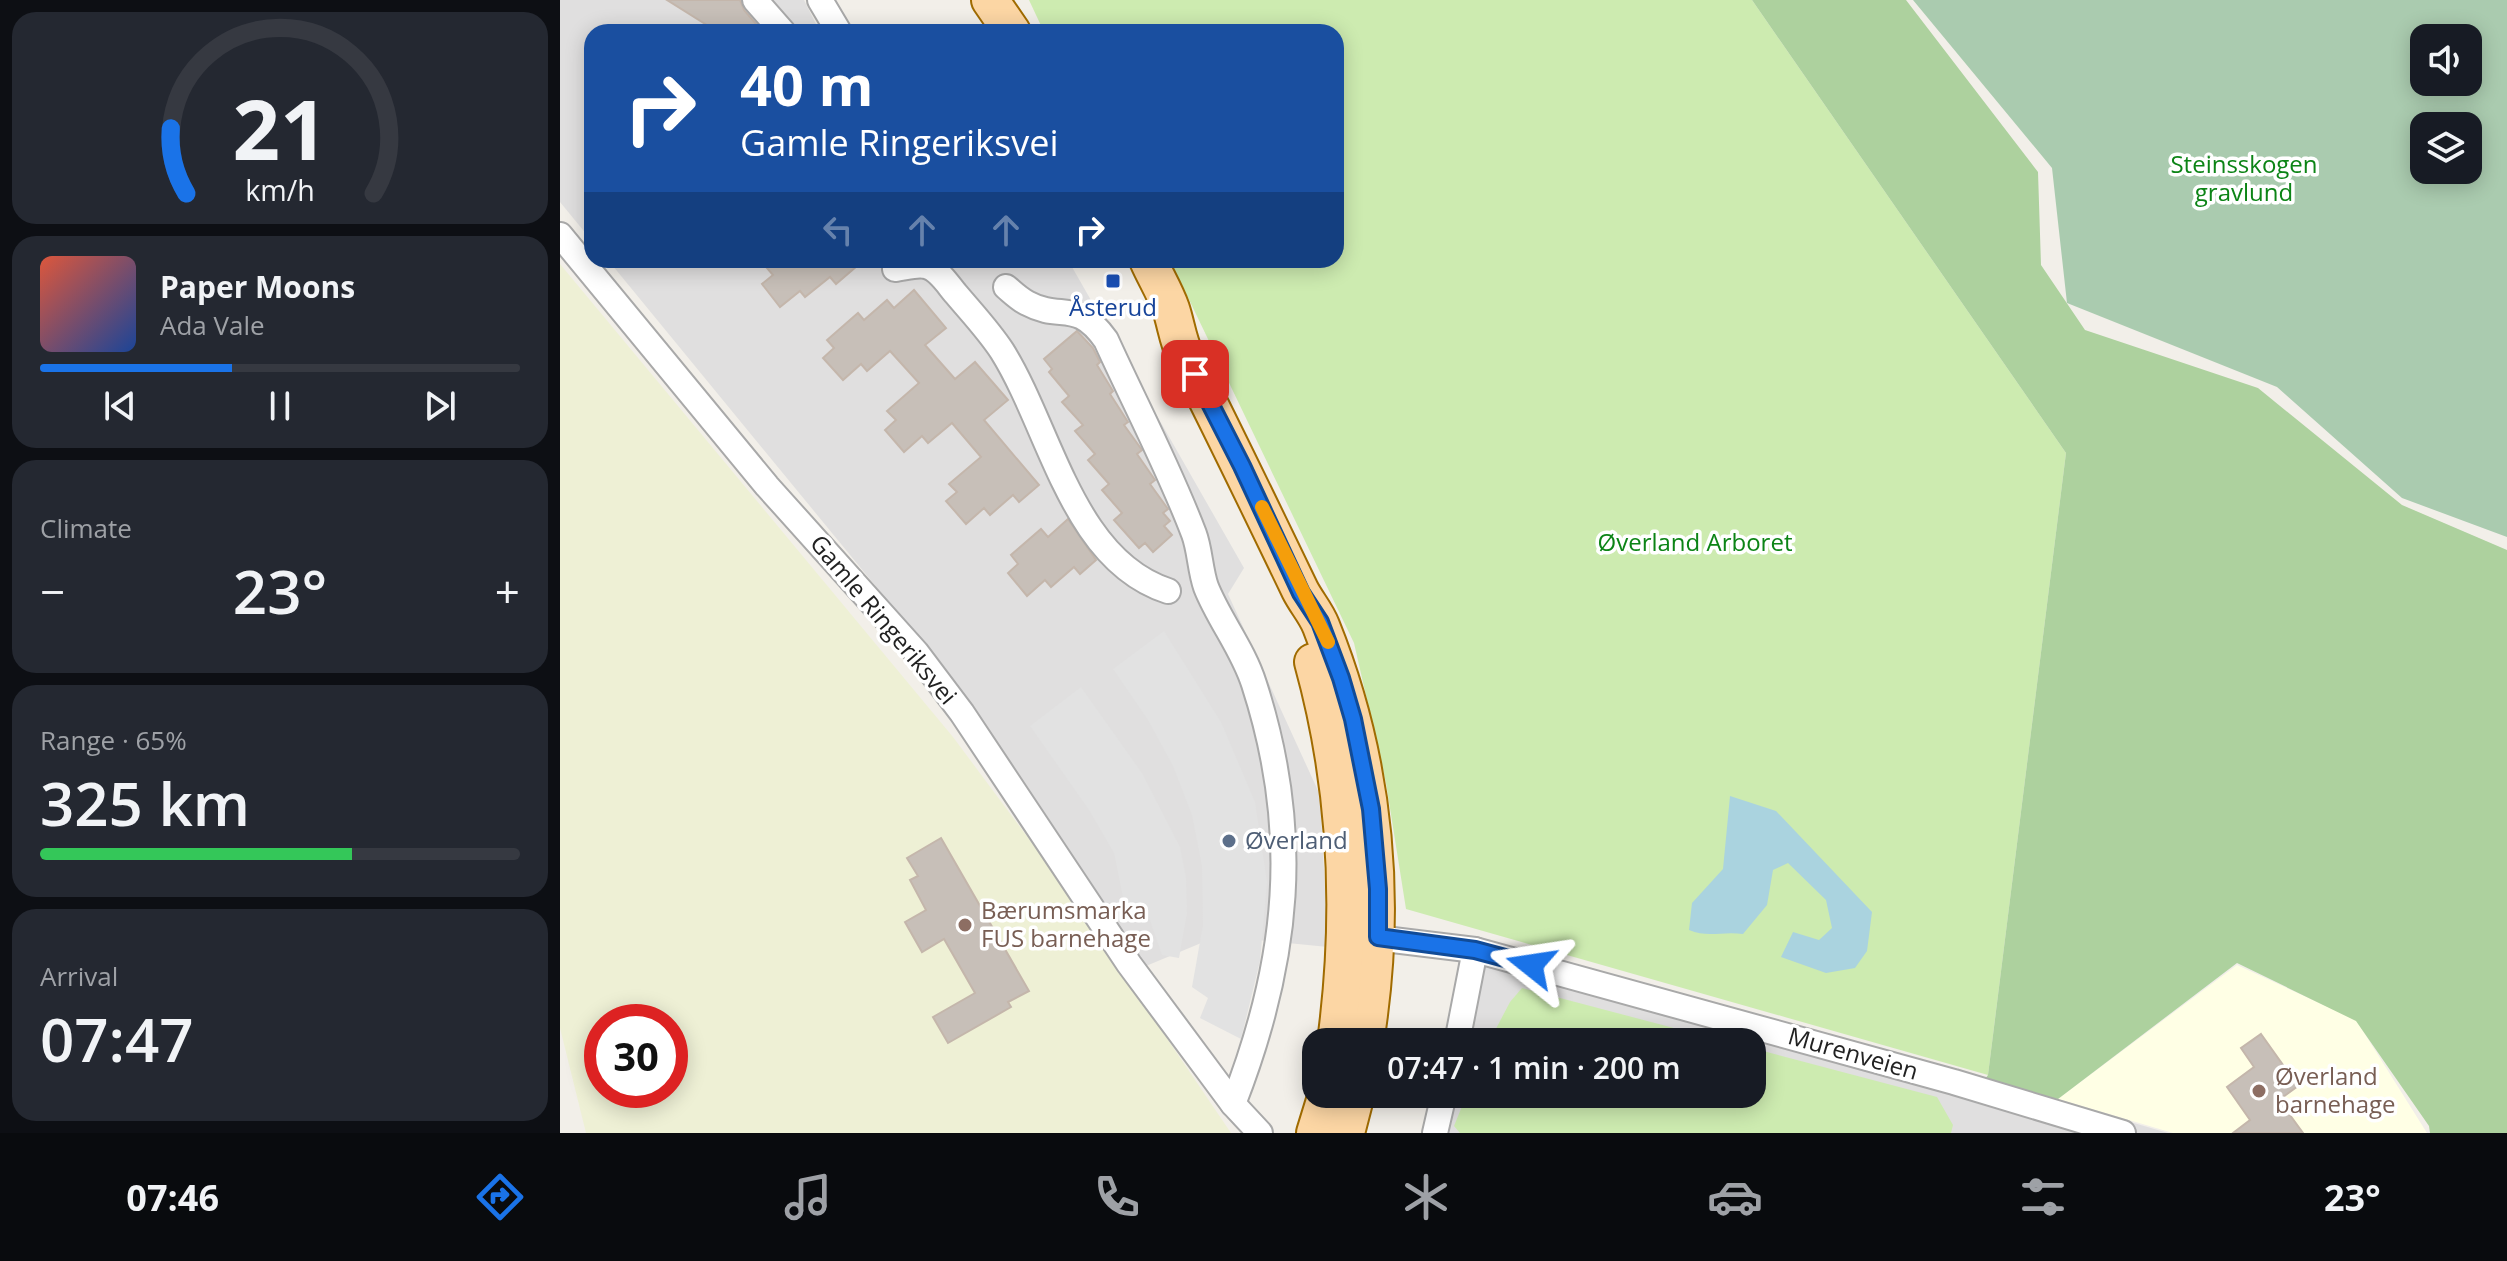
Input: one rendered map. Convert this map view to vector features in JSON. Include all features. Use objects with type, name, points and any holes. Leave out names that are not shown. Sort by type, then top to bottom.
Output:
[{"type":"main road","points":[[961,0],[978,24]]},
{"type":"main road","points":[[990,0],[1006,24]]},
{"type":"main road","points":[[1128,268],[1157,319],[1183,351]]},
{"type":"main road","points":[[1152,268],[1171,308],[1183,351],[1242,466],[1301,593],[1304,631],[1320,688],[1362,936],[1365,1028]]},
{"type":"main road","points":[[1339,1028],[1362,936]]},
{"type":"main road","points":[[1315,1133],[1323,1108]]},
{"type":"main road","points":[[1346,1133],[1352,1108]]},
{"type":"street","points":[[755,0],[776,24]]},
{"type":"street","points":[[820,0],[834,24]]},
{"type":"street","name":"Gamle Ringeriksvei","points":[[560,235],[584,264]]},
{"type":"street","name":"Gamle Ringeriksvei","points":[[587,268],[767,486],[916,652],[962,713],[1129,964],[1233,1104],[1260,1133]]},
{"type":"street","points":[[895,269],[902,268]]},
{"type":"street","points":[[930,268],[983,325],[1003,353],[1083,516],[1112,559],[1143,583],[1168,591]]},
{"type":"street","points":[[1006,287],[1027,303],[1080,314],[1094,324],[1106,340],[1195,535],[1207,587],[1234,637],[1258,698],[1278,772],[1285,833],[1284,886],[1274,972],[1257,1043],[1233,1104]]},
{"type":"street","name":"Murenveien","points":[[1362,936],[1475,950],[1908,1069],[2123,1133]]},
{"type":"street","points":[[1460,1028],[1475,950]]},
{"type":"street","points":[[1435,1133],[1441,1108]]},
{"type":"shaded area","points":[[560,0],[804,0],[816,24],[584,24],[584,231],[560,202]]},
{"type":"shaded area","points":[[560,264],[953,737],[1061,882],[1231,1133],[586,1133],[560,1028]]},
{"type":"shaded area","points":[[615,268],[1073,268],[1244,568],[1228,594],[1320,795],[1328,947],[1218,936],[1146,966],[896,611]]},
{"type":"shaded area","name":"Øverland","points":[[1164,631],[1221,722],[1255,802],[1267,882],[1260,961],[1241,1039],[1200,1018],[1208,998],[1192,987],[1203,925],[1202,866],[1192,815],[1173,766],[1148,720],[1113,669]]},
{"type":"shaded area","points":[[1081,687],[1142,773],[1180,847],[1186,878],[1187,914],[1179,958],[1162,955],[1146,909],[1124,903],[1114,853],[1089,810],[1030,726]]},
{"type":"shaded area","points":[[1475,950],[1742,1028],[1461,1028]]},
{"type":"shaded area","points":[[2237,965],[2356,1020],[2427,1133],[2173,1133],[2058,1099]]},
{"type":"shaded area","points":[[1766,1035],[2040,1115],[2062,1102],[2168,1133],[1441,1133],[1446,1108],[1766,1108]]},
{"type":"green space","name":"Øverland Arboret","points":[[1029,0],[1752,0],[2066,453],[1988,1075],[1406,909],[1386,783],[1354,643],[1174,268],[1344,268],[1344,24],[1040,24]]},
{"type":"green space","points":[[1752,0],[1906,0],[2038,172],[2041,265],[2085,330],[2258,388],[2402,505],[2507,550],[2507,1133],[2430,1133],[2429,1126],[2356,1021],[2237,963],[2058,1099],[1976,1091],[1988,1075],[2066,453]]},
{"type":"green space","name":"Steinsskogen gravlund","points":[[1913,0],[2507,0],[2507,537],[2402,498],[2277,387],[2067,303],[2052,168]]},
{"type":"green space","points":[[1522,988],[1674,1028],[1496,1028],[1510,1002]]},
{"type":"green space","points":[[1766,1052],[1937,1097],[1953,1125],[1951,1133],[1460,1133],[1454,1126],[1461,1108],[1766,1108]]},
{"type":"water","points":[[1730,796],[1776,811],[1872,912],[1867,951],[1855,968],[1826,973],[1781,957],[1793,932],[1819,940],[1832,928],[1826,900],[1788,863],[1773,870],[1767,905],[1743,934],[1702,934],[1689,930],[1692,903],[1723,869]]},
{"type":"building","points":[[667,0],[740,0],[756,24],[705,24]]},
{"type":"building","points":[[767,268],[855,268],[836,284],[830,277],[805,297],[800,291],[780,307],[762,284],[773,275]]},
{"type":"building","points":[[914,290],[946,328],[925,345],[955,379],[975,362],[1008,400],[984,420],[1039,485],[1019,502],[1013,495],[990,515],[984,508],[966,524],[946,501],[957,492],[949,484],[981,457],[952,423],[928,443],[922,436],[904,452],[885,430],[896,420],[887,411],[919,383],[890,351],[867,371],[861,364],[843,380],[823,358],[834,348],[827,340],[858,313],[864,320],[887,300],[894,308]]},
{"type":"building","points":[[1077,331],[1093,348],[1100,362],[1097,365],[1113,391],[1110,394],[1128,422],[1124,425],[1142,450],[1137,454],[1155,480],[1150,484],[1168,509],[1163,513],[1170,521],[1164,526],[1172,535],[1153,552],[1145,543],[1139,548],[1114,520],[1122,513],[1102,490],[1109,484],[1088,460],[1095,454],[1075,431],[1083,425],[1062,402],[1069,396],[1049,372],[1052,369],[1044,359]]},
{"type":"building","points":[[1068,519],[1096,560],[1080,574],[1074,567],[1051,587],[1045,580],[1027,596],[1008,573],[1018,564],[1011,555],[1041,529],[1048,537]]},
{"type":"building","points":[[941,838],[1029,991],[1008,1002],[1011,1007],[948,1043],[933,1017],[975,993],[944,939],[922,952],[905,922],[926,910],[910,880],[918,876],[907,858]]},
{"type":"building","points":[[2261,1034],[2298,1086],[2279,1100],[2303,1133],[2233,1133],[2250,1120],[2227,1087],[2254,1067],[2241,1048]]},
{"type":"slow traffic","points":[[1262,507],[1301,593],[1320,622],[1328,642]]},
{"type":"place","name":"Åsterud","points":[[1113,281]]},
{"type":"place","name":"Øverland","points":[[1229,841]]},
{"type":"place","name":"Bærumsmarka FUS barnehage","points":[[965,925]]},
{"type":"place","name":"Øverland barnehage","points":[[2259,1091]]},
{"type":"route","points":[[1195,374],[1301,593],[1320,622],[1341,678],[1362,758],[1371,809],[1378,889],[1378,937],[1475,950],[1531,965]]}]
